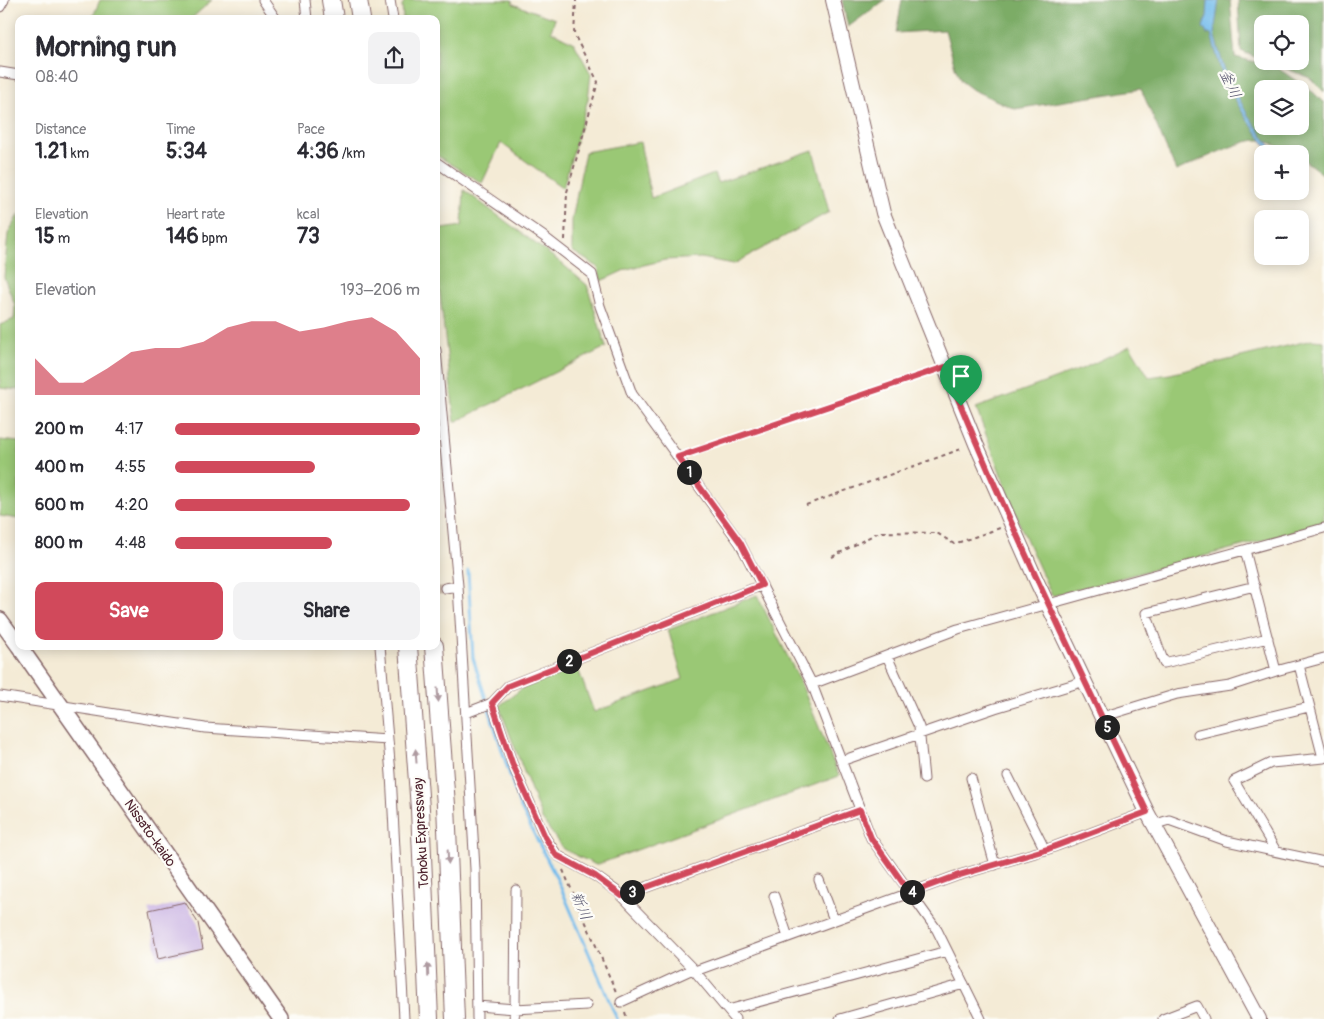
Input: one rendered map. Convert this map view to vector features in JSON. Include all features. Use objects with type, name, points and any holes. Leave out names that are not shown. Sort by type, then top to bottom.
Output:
[{"type":"highway","points":[[331,0],[333,15]]},
{"type":"highway","points":[[358,0],[360,15]]},
{"type":"highway","name":"Tohoku Expressway","points":[[408,650],[420,809],[429,1019]]},
{"type":"highway","name":"Tohoku Expressway","points":[[434,650],[446,805],[455,1019]]},
{"type":"main road","name":"Nissato-kaido","points":[[0,620],[15,641]]},
{"type":"main road","name":"Nissato-kaido","points":[[22,650],[281,1019]]},
{"type":"street","points":[[0,7],[4,0]]},
{"type":"street","points":[[263,0],[273,15]]},
{"type":"street","points":[[305,0],[307,15]]},
{"type":"street","points":[[390,0],[392,15]]},
{"type":"street","points":[[833,0],[883,213],[976,444],[1048,605],[1150,819],[1259,1019]]},
{"type":"street","points":[[0,72],[15,74]]},
{"type":"street","points":[[440,165],[543,236],[592,274],[600,306],[632,394],[740,542],[812,684],[871,838],[937,930],[981,1019]]},
{"type":"street","points":[[440,393],[458,586],[466,712],[475,869],[477,1019]]},
{"type":"street","points":[[812,684],[958,629],[1324,528]]},
{"type":"street","points":[[1246,550],[1276,671]]},
{"type":"street","points":[[466,712],[492,703],[508,686],[762,585]]},
{"type":"street","points":[[445,588],[458,586]]},
{"type":"street","points":[[1254,586],[1146,613],[1164,663],[1268,638]]},
{"type":"street","points":[[380,650],[388,740],[404,1019]]},
{"type":"street","points":[[887,656],[919,727],[924,779]]},
{"type":"street","points":[[1102,717],[1177,694],[1230,686],[1324,658]]},
{"type":"street","points":[[1276,851],[1234,781],[1271,763],[1323,758],[1299,665]]},
{"type":"street","points":[[841,761],[995,708],[1085,681]]},
{"type":"street","points":[[0,696],[205,728],[388,740]]},
{"type":"street","points":[[492,703],[512,763],[545,837],[556,855],[595,876],[622,896],[694,970],[735,1019]]},
{"type":"street","points":[[1198,734],[1309,707]]},
{"type":"street","points":[[1008,776],[1045,850]]},
{"type":"street","points":[[971,778],[995,865]]},
{"type":"street","points":[[622,896],[860,810]]},
{"type":"street","points":[[621,1002],[694,970],[910,893],[995,865],[1150,819],[1169,820],[1227,841],[1324,862]]},
{"type":"street","points":[[819,880],[834,920]]},
{"type":"street","points":[[514,1019],[516,890]]},
{"type":"street","points":[[774,896],[788,937]]},
{"type":"street","points":[[728,1010],[947,951]]},
{"type":"street","points":[[840,1019],[964,984]]},
{"type":"street","points":[[477,1006],[515,1009],[587,1005]]},
{"type":"street","points":[[1163,1019],[1197,1006],[1204,1019]]},
{"type":"path","points":[[564,252],[567,192],[598,82],[574,34],[576,0]]},
{"type":"path","points":[[678,457],[945,367]]},
{"type":"path","points":[[806,505],[976,444]]},
{"type":"path","points":[[832,557],[880,532],[937,533],[954,544],[1012,524]]},
{"type":"path","points":[[556,855],[627,1019]]},
{"type":"green space","points":[[100,0],[212,0],[195,15],[94,15]]},
{"type":"green space","points":[[405,0],[512,0],[513,4],[555,19],[551,31],[574,43],[591,74],[588,99],[563,188],[501,143],[482,183],[440,157],[440,15],[403,15],[402,6]]},
{"type":"green space","points":[[842,0],[885,0],[848,27]]},
{"type":"green space","points":[[902,0],[1230,0],[1235,57],[1254,62],[1254,70],[1280,70],[1295,80],[1254,80],[1254,135],[1309,135],[1309,90],[1324,103],[1324,175],[1309,164],[1309,145],[1274,145],[1260,140],[1230,147],[1176,171],[1141,89],[1015,109],[973,90],[961,81],[955,67],[945,30],[896,33]]},
{"type":"green space","points":[[1238,0],[1324,0],[1324,92],[1310,78],[1290,70],[1309,70],[1309,15],[1254,15],[1254,57],[1241,51]]},
{"type":"green space","points":[[640,142],[651,198],[714,174],[718,183],[813,150],[829,212],[734,264],[701,258],[665,260],[627,269],[601,281],[598,267],[572,251],[572,220],[585,152]]},
{"type":"green space","points":[[464,190],[560,262],[587,285],[606,347],[455,422],[440,296],[440,229],[462,226]]},
{"type":"green space","points":[[15,221],[15,305],[4,277],[8,234]]},
{"type":"green space","points":[[15,305],[15,390],[0,388],[0,325],[14,319]]},
{"type":"green space","points":[[1312,340],[1324,341],[1324,521],[1284,535],[1052,596],[1020,525],[976,408],[1084,368],[1130,346],[1149,377],[1170,374]]},
{"type":"green space","points":[[0,440],[15,442],[15,518],[0,516]]},
{"type":"green space","points":[[757,595],[800,681],[839,776],[596,865],[563,849],[542,819],[499,706],[540,675],[577,666],[594,712],[683,679],[668,630]]},
{"type":"water","name":"釜川","points":[[1208,0],[1219,0],[1214,34],[1226,75],[1254,123],[1254,129],[1223,78],[1211,34],[1207,34],[1203,27],[1207,16]]},
{"type":"water","points":[[1258,135],[1262,135],[1270,145],[1266,145]]},
{"type":"building","points":[[185,902],[198,923],[203,949],[158,959],[149,910]]},
{"type":"waterway","name":"新川","points":[[468,571],[473,658],[519,804],[558,881],[617,1019]]},
{"type":"tunnel","points":[[440,588],[445,588]]},
{"type":"route","points":[[945,367],[961,406],[1037,582],[1147,812],[1048,849],[956,876],[910,893],[871,838],[860,810],[622,896],[595,876],[556,855],[545,837],[512,763],[492,703],[508,686],[762,585],[740,542],[678,457],[945,367]]}]
